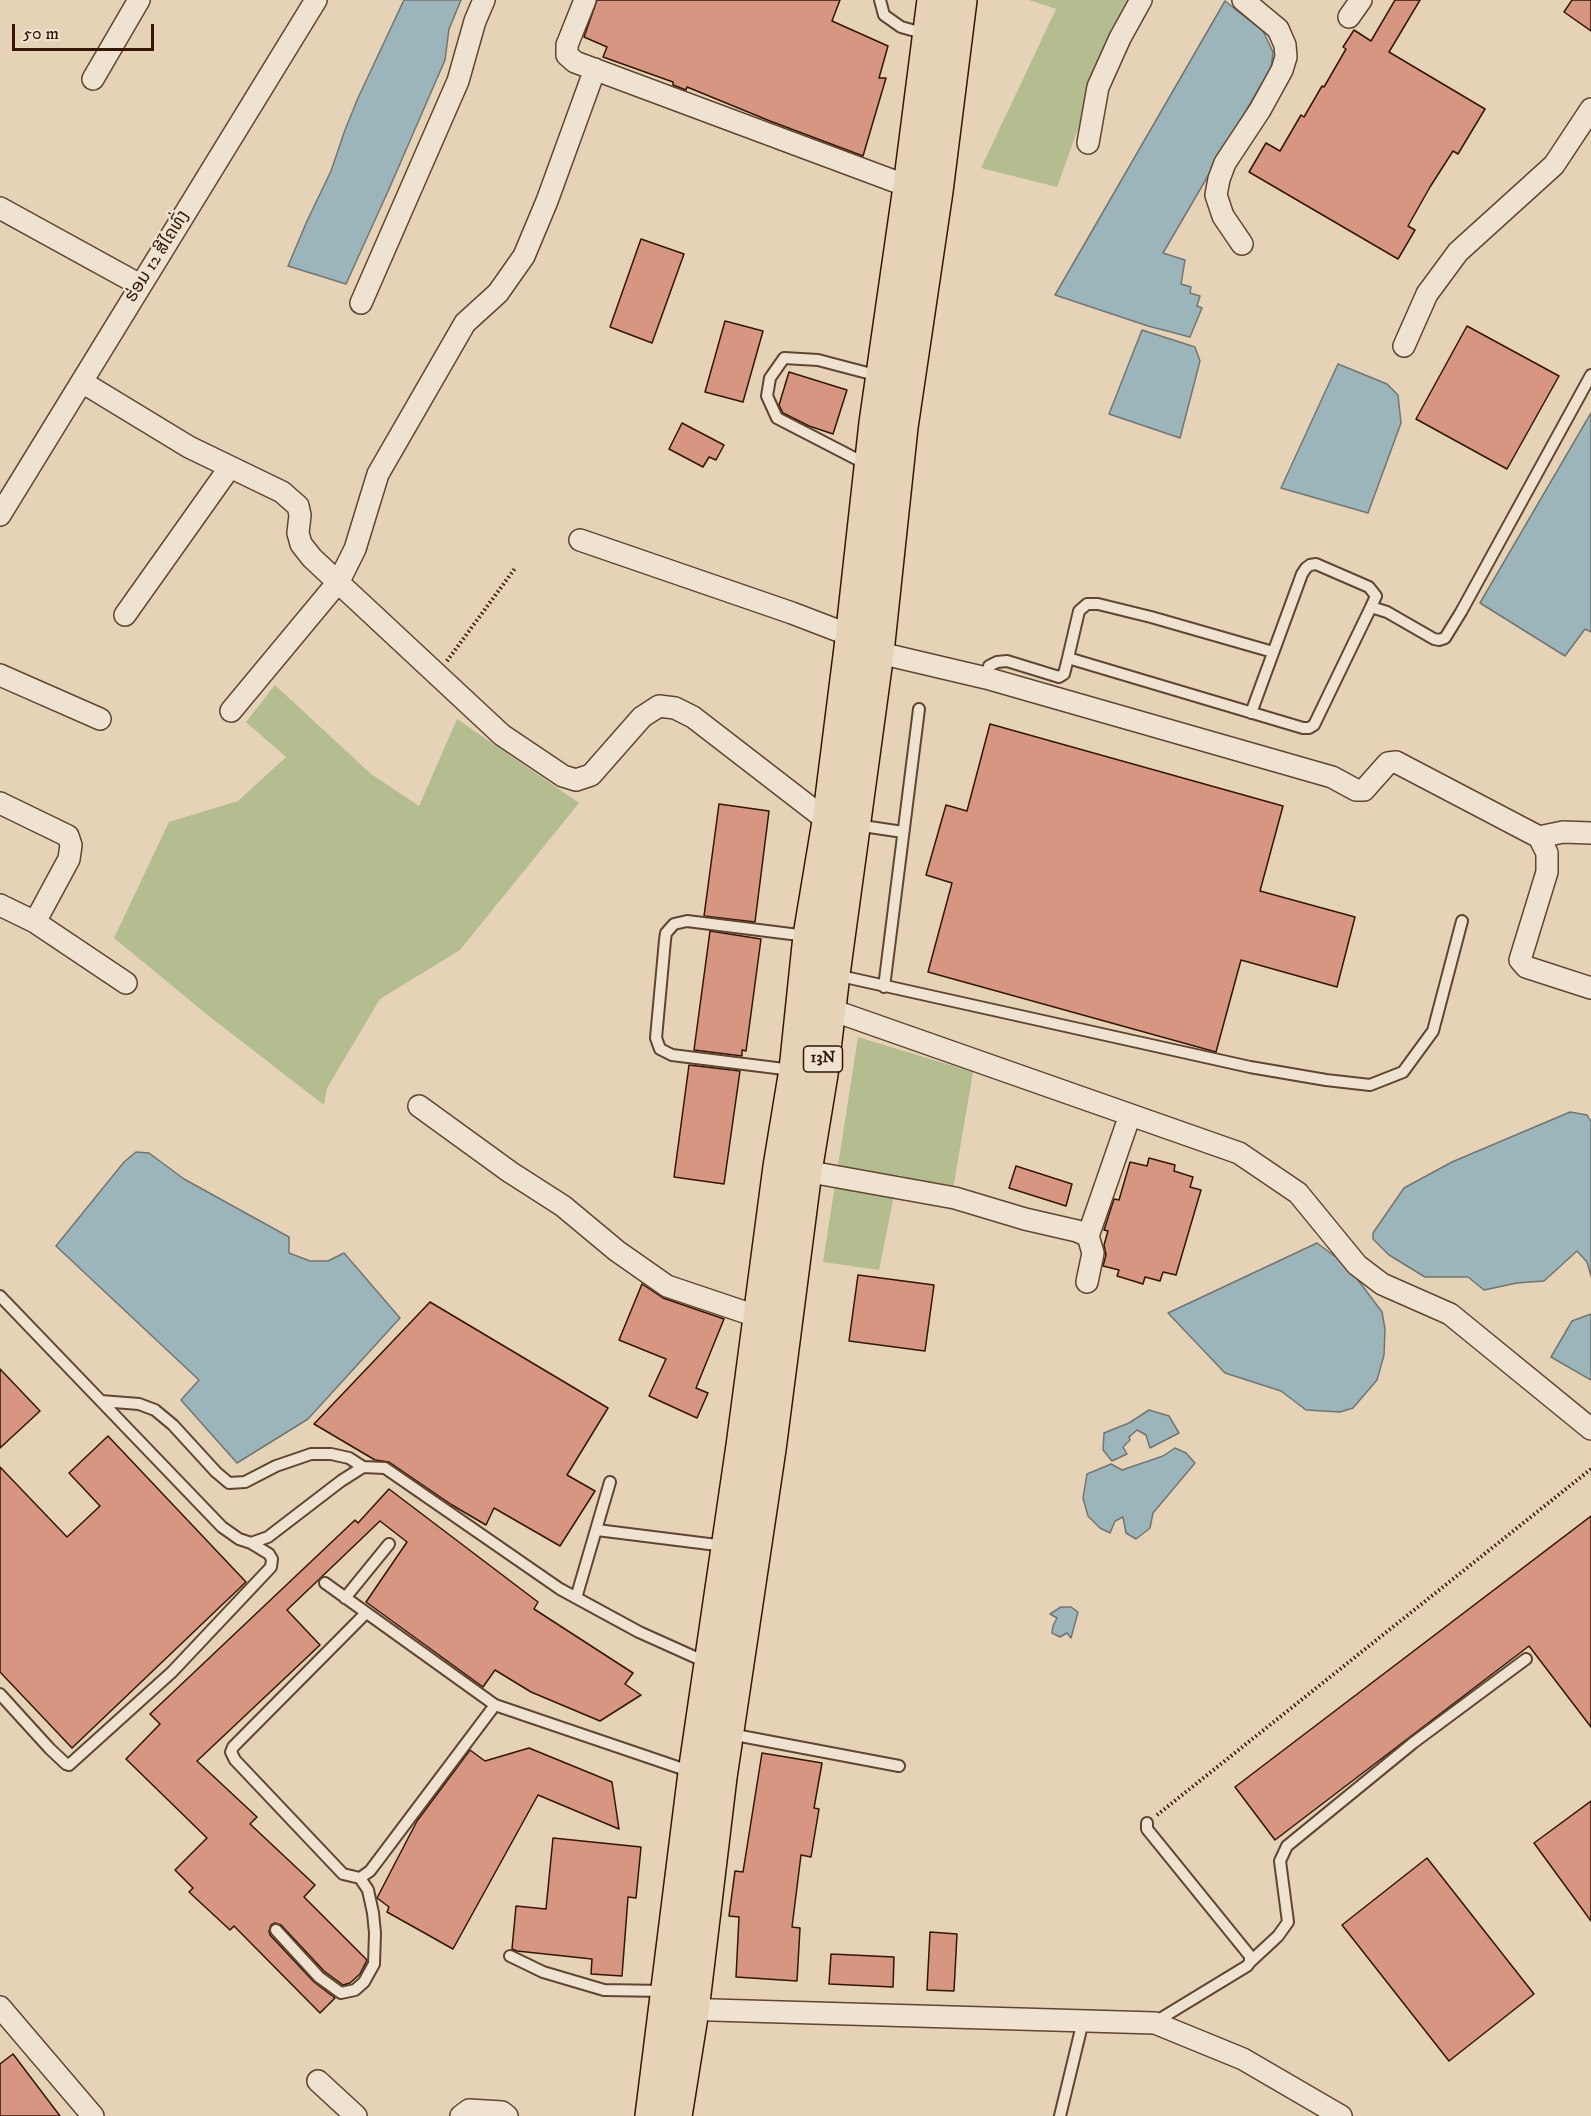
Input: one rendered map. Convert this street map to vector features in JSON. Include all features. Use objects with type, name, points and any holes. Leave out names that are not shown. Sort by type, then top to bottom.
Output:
[{"type":"highway","name":"13N","points":[[652,2116],[681,1997],[727,1733],[769,1449],[805,1171],[821,1074],[832,975],[841,824],[860,645],[872,466],[882,376],[910,187],[934,0]]},
{"type":"highway","name":"13N","points":[[860,645],[902,427],[936,191],[960,0]]},
{"type":"highway","name":"13N","points":[[675,2116],[695,1773],[729,1546],[780,1167],[796,1070],[810,936],[841,824]]},
{"type":"street","points":[[93,79],[139,0]]},
{"type":"street","name":"ຮ່ອມ 12 ສີໄຄທົ່ງ","points":[[0,514],[316,0]]},
{"type":"street","points":[[361,303],[458,81],[475,21],[484,0]]},
{"type":"street","points":[[585,0],[567,45],[567,55],[575,62],[910,187]]},
{"type":"street","points":[[1088,143],[1098,87],[1120,38],[1141,0]]},
{"type":"street","points":[[1242,244],[1223,216],[1219,205],[1216,195],[1219,179],[1225,163],[1260,110],[1282,70],[1286,57],[1285,45],[1278,28],[1243,0]]},
{"type":"street","points":[[231,711],[339,581],[355,549],[378,474],[465,323],[498,293],[524,256],[547,201],[595,69]]},
{"type":"street","points":[[1404,346],[1427,294],[1458,252],[1554,165],[1591,109]]},
{"type":"street","points":[[0,208],[140,285]]},
{"type":"street","points":[[82,381],[189,447],[282,492],[298,506],[300,515],[298,533],[301,544],[312,558],[502,735],[563,776],[576,780],[591,775],[642,717],[659,706],[675,708],[693,717],[841,824]]},
{"type":"street","points":[[125,615],[230,467]]},
{"type":"street","points":[[580,540],[792,613],[860,645],[986,678],[1332,777],[1356,790],[1364,790],[1388,764],[1396,762],[1539,837],[1547,853],[1547,872],[1520,960],[1526,967],[1591,988]]},
{"type":"street","points":[[0,675],[99,719]]},
{"type":"street","points":[[0,803],[68,836],[71,844],[69,859],[35,922]]},
{"type":"street","points":[[1539,837],[1563,832],[1591,833]]},
{"type":"street","points":[[0,905],[35,922],[126,983]]},
{"type":"street","points":[[829,1009],[1239,1153],[1298,1193],[1357,1265],[1382,1284],[1450,1314],[1591,1429]]},
{"type":"street","points":[[419,1106],[510,1172],[563,1206],[617,1251],[667,1286],[759,1317]]},
{"type":"street","points":[[1087,1282],[1093,1253],[1088,1236],[1130,1115]]},
{"type":"street","points":[[805,1171],[955,1198],[1088,1236]]},
{"type":"street","points":[[681,1997],[1083,2021],[1155,2023],[1243,2059],[1341,2116]]},
{"type":"street","points":[[0,2007],[93,2116]]},
{"type":"street","points":[[318,2081],[356,2116]]},
{"type":"street","points":[[461,2116],[469,2110],[502,2112],[507,2116]]},
{"type":"lane","points":[[880,0],[884,15],[900,27],[930,35]]},
{"type":"lane","points":[[872,466],[777,418],[767,396],[770,378],[784,358],[818,360],[882,376]]},
{"type":"lane","points":[[1371,607],[1387,612],[1434,639],[1445,638],[1591,375]]},
{"type":"lane","points":[[1068,657],[1251,713],[1303,728],[1314,725],[1371,607],[1376,596],[1369,586],[1316,564],[1310,565],[1302,574],[1251,713]]},
{"type":"lane","points":[[986,678],[989,666],[1007,661],[1059,677],[1064,674],[1079,611],[1087,604],[1098,604],[1151,616],[1273,652]]},
{"type":"lane","points":[[884,987],[919,708]]},
{"type":"lane","points":[[841,824],[903,832]]},
{"type":"lane","points":[[796,1070],[672,1055],[660,1049],[656,1038],[665,940],[666,933],[674,924],[687,921],[810,936]]},
{"type":"lane","points":[[832,975],[1250,1067],[1326,1080],[1370,1084],[1403,1072],[1433,1031],[1462,921]]},
{"type":"lane","points":[[0,1296],[222,1527],[239,1539],[251,1542],[269,1554],[272,1559],[272,1567],[172,1672],[69,1765],[50,1749],[0,1694]]},
{"type":"lane","points":[[101,1401],[139,1404],[155,1410],[173,1425],[229,1483],[245,1482],[276,1466],[311,1454],[331,1454],[349,1458],[363,1467],[385,1468],[560,1589],[639,1632],[711,1664]]},
{"type":"lane","points":[[251,1542],[268,1537],[363,1467]]},
{"type":"lane","points":[[576,1598],[610,1482]]},
{"type":"lane","points":[[597,1530],[729,1546]]},
{"type":"lane","points":[[345,1598],[389,1544]]},
{"type":"lane","points":[[325,1583],[495,1705],[695,1773]]},
{"type":"lane","points":[[276,1930],[319,1977],[341,1993],[355,1990],[364,1982],[374,1964],[373,1913],[368,1890],[360,1878],[343,1874],[234,1760],[231,1752],[233,1746],[366,1613]]},
{"type":"lane","points":[[1155,2023],[1247,1966],[1278,1936],[1288,1922],[1280,1861],[1287,1846],[1413,1743],[1526,1659]]},
{"type":"lane","points":[[360,1878],[370,1871],[495,1705]]},
{"type":"lane","points":[[727,1733],[899,1766]]},
{"type":"lane","points":[[1147,1822],[1146,1828],[1250,1956],[1250,1962]]},
{"type":"lane","points":[[510,1956],[543,1972],[604,1990],[681,1997]]},
{"type":"lane","points":[[1060,2116],[1083,2021]]},
{"type":"path","points":[[437,675],[516,567]]},
{"type":"path","points":[[1147,1822],[1591,1469]]},
{"type":"green space","points":[[1029,0],[1134,0],[1103,60],[1057,187],[981,168],[1056,9]]},
{"type":"green space","points":[[275,685],[371,774],[419,806],[457,719],[579,803],[460,950],[380,999],[327,1088],[324,1105],[210,1017],[114,938],[169,822],[238,801],[286,757],[246,722]]},
{"type":"green space","points":[[858,1037],[973,1072],[953,1189],[898,1175],[879,1270],[823,1262]]},
{"type":"water","points":[[404,0],[461,0],[449,29],[445,60],[389,189],[346,284],[288,266],[331,171],[358,98]]},
{"type":"water","points":[[1225,1],[1263,31],[1273,52],[1271,68],[1163,253],[1185,260],[1181,284],[1191,287],[1190,293],[1200,296],[1197,306],[1202,308],[1190,337],[1148,326],[1055,295]]},
{"type":"water","points":[[1142,330],[1195,347],[1200,361],[1180,438],[1109,414]]},
{"type":"water","points":[[1338,364],[1387,384],[1398,395],[1401,423],[1368,513],[1281,488]]},
{"type":"water","points":[[1591,413],[1591,632],[1585,629],[1565,656],[1480,603]]},
{"type":"water","points":[[1570,1112],[1587,1115],[1591,1122],[1591,1276],[1587,1262],[1577,1251],[1544,1281],[1517,1283],[1484,1290],[1468,1277],[1425,1277],[1389,1255],[1373,1239],[1373,1233],[1404,1188],[1452,1162]]},
{"type":"water","points":[[136,1152],[149,1153],[184,1179],[289,1237],[289,1253],[310,1261],[328,1261],[344,1253],[400,1318],[308,1419],[237,1463],[181,1400],[199,1380],[56,1246],[124,1162]]},
{"type":"water","points":[[1317,1243],[1341,1261],[1355,1276],[1382,1312],[1385,1329],[1384,1355],[1377,1380],[1353,1408],[1340,1412],[1306,1410],[1281,1391],[1225,1373],[1168,1313]]},
{"type":"water","points":[[1591,1314],[1591,1380],[1551,1357],[1572,1321]]},
{"type":"water","points":[[1149,1410],[1169,1416],[1179,1433],[1150,1448],[1146,1435],[1137,1430],[1123,1447],[1127,1454],[1112,1461],[1103,1450],[1104,1433],[1129,1423]]},
{"type":"water","points":[[1175,1448],[1186,1453],[1195,1463],[1153,1513],[1150,1528],[1136,1539],[1126,1533],[1123,1517],[1115,1521],[1110,1533],[1100,1528],[1088,1516],[1083,1498],[1087,1474],[1111,1464],[1122,1470],[1163,1456]]},
{"type":"water","points":[[1061,1607],[1071,1607],[1078,1612],[1071,1638],[1067,1633],[1060,1637],[1052,1633],[1057,1618],[1050,1614]]},
{"type":"building","points":[[597,0],[840,0],[832,21],[888,46],[879,78],[886,78],[863,156],[687,87],[686,90],[673,85],[673,82],[603,57],[607,47],[584,37]]},
{"type":"building","points":[[1395,0],[1420,0],[1389,52],[1485,109],[1458,154],[1453,151],[1430,187],[1408,226],[1415,230],[1398,259],[1249,172],[1266,143],[1280,151],[1301,115],[1304,117],[1322,86],[1324,87],[1346,49],[1343,47],[1354,30],[1371,41]]},
{"type":"building","points":[[1572,0],[1591,0],[1591,31],[1564,12]]},
{"type":"building","points":[[641,239],[684,254],[652,343],[610,327]]},
{"type":"building","points":[[725,321],[763,331],[743,402],[705,392]]},
{"type":"building","points":[[1467,326],[1559,376],[1507,469],[1416,419]]},
{"type":"building","points":[[789,372],[847,390],[833,434],[809,426],[783,413],[779,405]]},
{"type":"building","points":[[682,423],[724,445],[716,460],[709,457],[703,467],[669,449]]},
{"type":"building","points":[[990,724],[1283,806],[1260,891],[1355,917],[1337,987],[1241,960],[1216,1052],[928,972],[952,883],[926,875],[946,805],[967,811]]},
{"type":"building","points":[[719,804],[769,811],[755,922],[704,916]]},
{"type":"building","points":[[710,931],[761,939],[746,1051],[742,1050],[742,1056],[694,1050]]},
{"type":"building","points":[[689,1065],[740,1071],[724,1184],[674,1177]]},
{"type":"building","points":[[1149,1158],[1175,1165],[1174,1171],[1193,1177],[1190,1187],[1201,1190],[1176,1275],[1163,1272],[1160,1281],[1145,1277],[1143,1284],[1117,1276],[1119,1270],[1103,1266],[1106,1255],[1104,1245],[1108,1231],[1104,1230],[1114,1199],[1119,1200],[1130,1162],[1147,1166]]},
{"type":"building","points":[[1016,1166],[1072,1184],[1066,1206],[1009,1188]]},
{"type":"building","points":[[858,1275],[934,1285],[925,1351],[849,1341]]},
{"type":"building","points":[[642,1284],[663,1298],[724,1319],[696,1388],[708,1393],[697,1418],[649,1396],[666,1359],[619,1340]]},
{"type":"building","points":[[430,1302],[608,1408],[567,1475],[595,1491],[560,1546],[494,1508],[486,1525],[389,1462],[375,1460],[314,1424]]},
{"type":"building","points":[[0,1369],[40,1411],[0,1448]]},
{"type":"building","points":[[108,1436],[246,1582],[72,1748],[0,1672],[0,1467],[67,1537],[100,1506],[69,1473]]},
{"type":"building","points":[[389,1489],[538,1602],[534,1609],[633,1673],[625,1684],[641,1695],[600,1721],[531,1692],[495,1670],[483,1687],[366,1602],[407,1542],[380,1521],[287,1610],[320,1645],[197,1761],[257,1817],[250,1824],[315,1885],[304,1897],[367,1960],[360,1974],[350,1983],[343,1985],[324,1971],[281,1925],[275,1923],[271,1925],[270,1935],[314,1982],[335,1998],[320,2013],[234,1926],[230,1930],[189,1892],[193,1888],[175,1870],[207,1838],[126,1759],[160,1724],[150,1714],[355,1520],[358,1523]]},
{"type":"building","points":[[1591,1516],[1591,1727],[1529,1646],[1275,1840],[1235,1787]]},
{"type":"building","points":[[529,1748],[612,1782],[619,1829],[538,1795],[453,1949],[387,1912],[389,1907],[377,1898],[417,1821],[470,1750],[485,1761]]},
{"type":"building","points":[[762,1753],[822,1763],[814,1808],[819,1809],[811,1857],[801,1855],[792,1927],[800,1928],[797,1981],[736,1977],[739,1917],[729,1916],[735,1871],[743,1872]]},
{"type":"building","points":[[1591,1801],[1591,1921],[1534,1843]]},
{"type":"building","points":[[553,1838],[641,1847],[636,1898],[628,1897],[622,1976],[591,1974],[592,1959],[512,1949],[516,1906],[546,1909]]},
{"type":"building","points":[[1427,1858],[1534,1994],[1449,2061],[1342,1925]]},
{"type":"building","points":[[930,1932],[957,1934],[954,1991],[927,1990]]},
{"type":"building","points":[[831,1954],[894,1957],[893,1987],[829,1984]]},
{"type":"building","points":[[13,2054],[60,2116],[0,2116],[0,2064]]}]
